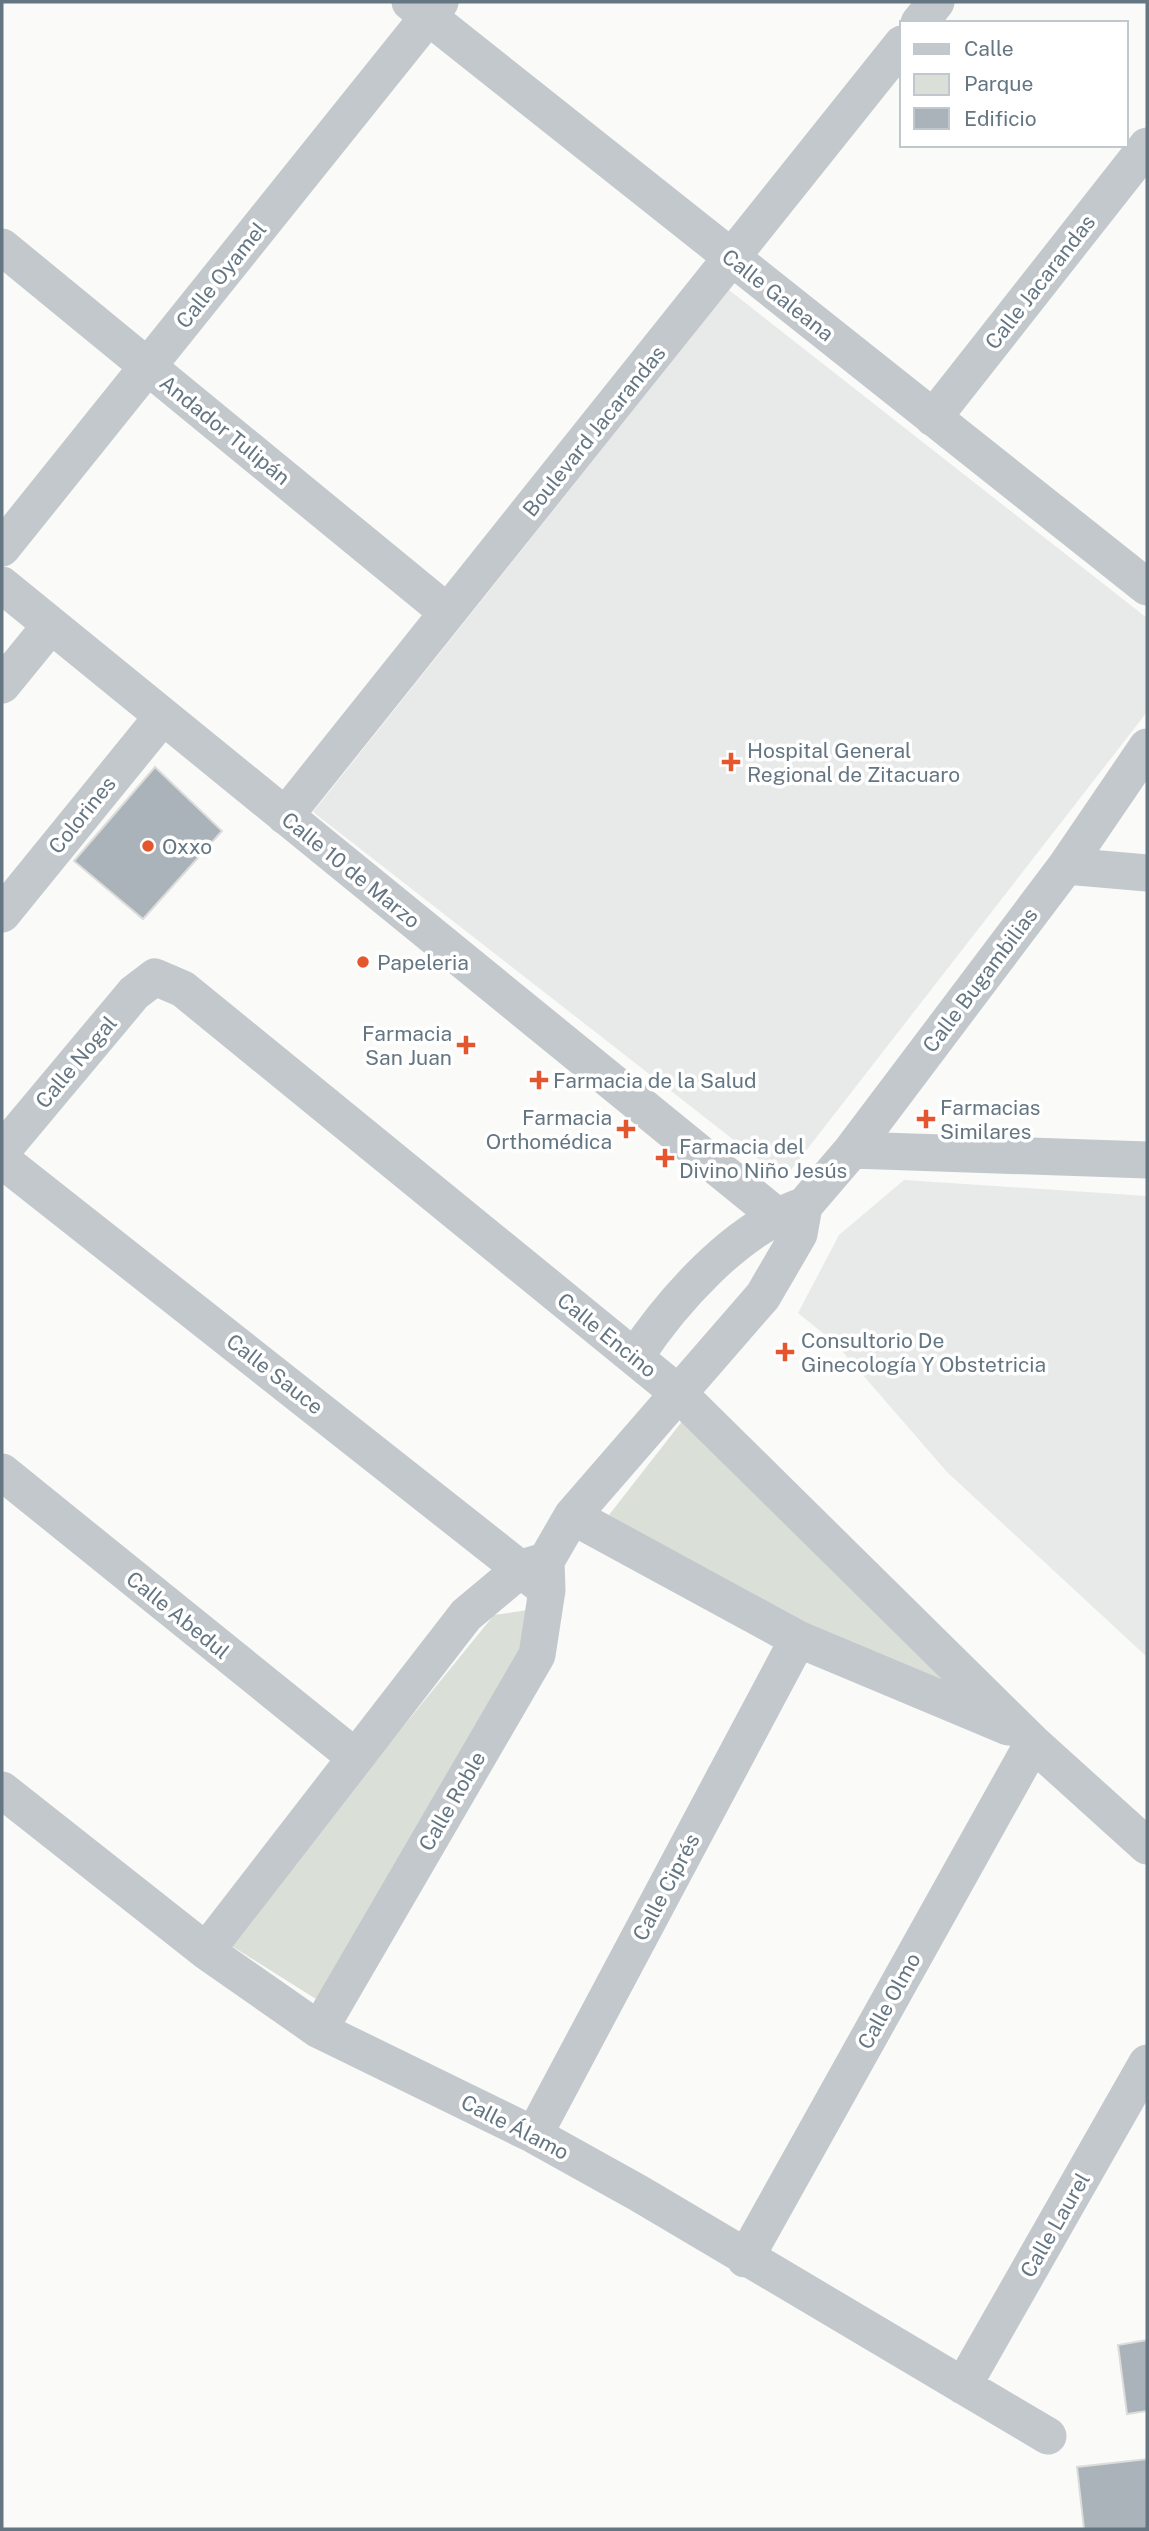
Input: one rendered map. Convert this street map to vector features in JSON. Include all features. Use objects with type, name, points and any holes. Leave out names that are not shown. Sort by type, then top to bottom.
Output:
[{"type":"street","points":[[921,21],[936,2]]},
{"type":"street","name":"Calle Galeana","points":[[426,7],[733,259],[1147,587]]},
{"type":"street","name":"Calle Oyamel","points":[[2,548],[148,367],[426,7]]},
{"type":"street","name":"Boulevard Jacarandas","points":[[285,816],[733,259],[900,47]]},
{"type":"street","name":"Calle Jacarandas","points":[[933,418],[1147,146]]},
{"type":"street","name":"Andador Tulipán","points":[[2,247],[447,612]]},
{"type":"street","name":"Calle 10 de Marzo","points":[[7,599],[51,625],[285,816],[793,1218]]},
{"type":"street","points":[[2,685],[51,625]]},
{"type":"street","name":"Colorines","points":[[2,914],[163,716]]},
{"type":"street","name":"Calle Bugambilias","points":[[793,1218],[852,1150],[1066,866],[1147,747]]},
{"type":"street","points":[[1066,866],[1147,873]]},
{"type":"street","name":"Calle Nogal","points":[[2,1152],[134,993],[155,977]]},
{"type":"street","name":"Calle Encino","points":[[155,977],[183,989],[677,1392],[1029,1739],[1147,1846]]},
{"type":"street","points":[[852,1150],[1147,1160]]},
{"type":"street","name":"Calle Sauce","points":[[2,1160],[538,1573]]},
{"type":"street","points":[[635,1357],[652,1331],[720,1258],[793,1218]]},
{"type":"street","name":"Calle Roble","points":[[206,1951],[466,1615],[538,1573],[572,1516],[763,1296],[793,1218]]},
{"type":"street","name":"Calle Abedul","points":[[2,1472],[355,1757]]},
{"type":"street","name":"Calle Encino","points":[[572,1516],[798,1639],[1029,1739]]},
{"type":"street","name":"Calle Roble","points":[[319,2030],[537,1655],[538,1573]]},
{"type":"street","name":"Calle Ciprés","points":[[534,2135],[798,1639]]},
{"type":"street","name":"Calle Olmo","points":[[745,2259],[1029,1739]]},
{"type":"street","name":"Calle Álamo","points":[[2,1790],[206,1951],[319,2030],[534,2135],[640,2194],[745,2259],[856,2319],[1048,2436]]},
{"type":"street","name":"Calle Laurel","points":[[963,2386],[1147,2063]]},
{"type":"shaded area","name":"Hospital General Regional de Zitacuaro","points":[[729,290],[1147,618],[1147,712],[784,1179],[313,812]]},
{"type":"shaded area","points":[[904,1180],[1147,1196],[1147,1657],[947,1472],[835,1343],[798,1313],[839,1235]]},
{"type":"green space","points":[[687,1415],[991,1711],[783,1625],[609,1515]]},
{"type":"green space","points":[[528,1610],[525,1652],[324,2004],[227,1943],[494,1615]]},
{"type":"building","name":"Oxxo","points":[[155,767],[222,831],[143,919],[74,861]]},
{"type":"building","points":[[1147,2340],[1147,2411],[1127,2414],[1118,2345]]},
{"type":"building","points":[[1147,2459],[1147,2529],[1084,2529],[1077,2467]]},
{"type":"place","name":"Hospital General Regional de Zitacuaro","points":[[731,762]]},
{"type":"place","name":"Oxxo","points":[[148,846]]},
{"type":"place","name":"Papeleria","points":[[363,962]]},
{"type":"place","name":"Farmacia San Juan","points":[[466,1045]]},
{"type":"place","name":"Farmacia de la Salud","points":[[539,1080]]},
{"type":"place","name":"Farmacias Similares","points":[[926,1119]]},
{"type":"place","name":"Farmacia Orthomédica","points":[[626,1129]]},
{"type":"place","name":"Farmacia del Divino Niño Jesús","points":[[665,1158]]},
{"type":"place","name":"Consultorio De Ginecología Y Obstetricia","points":[[785,1352]]}]
